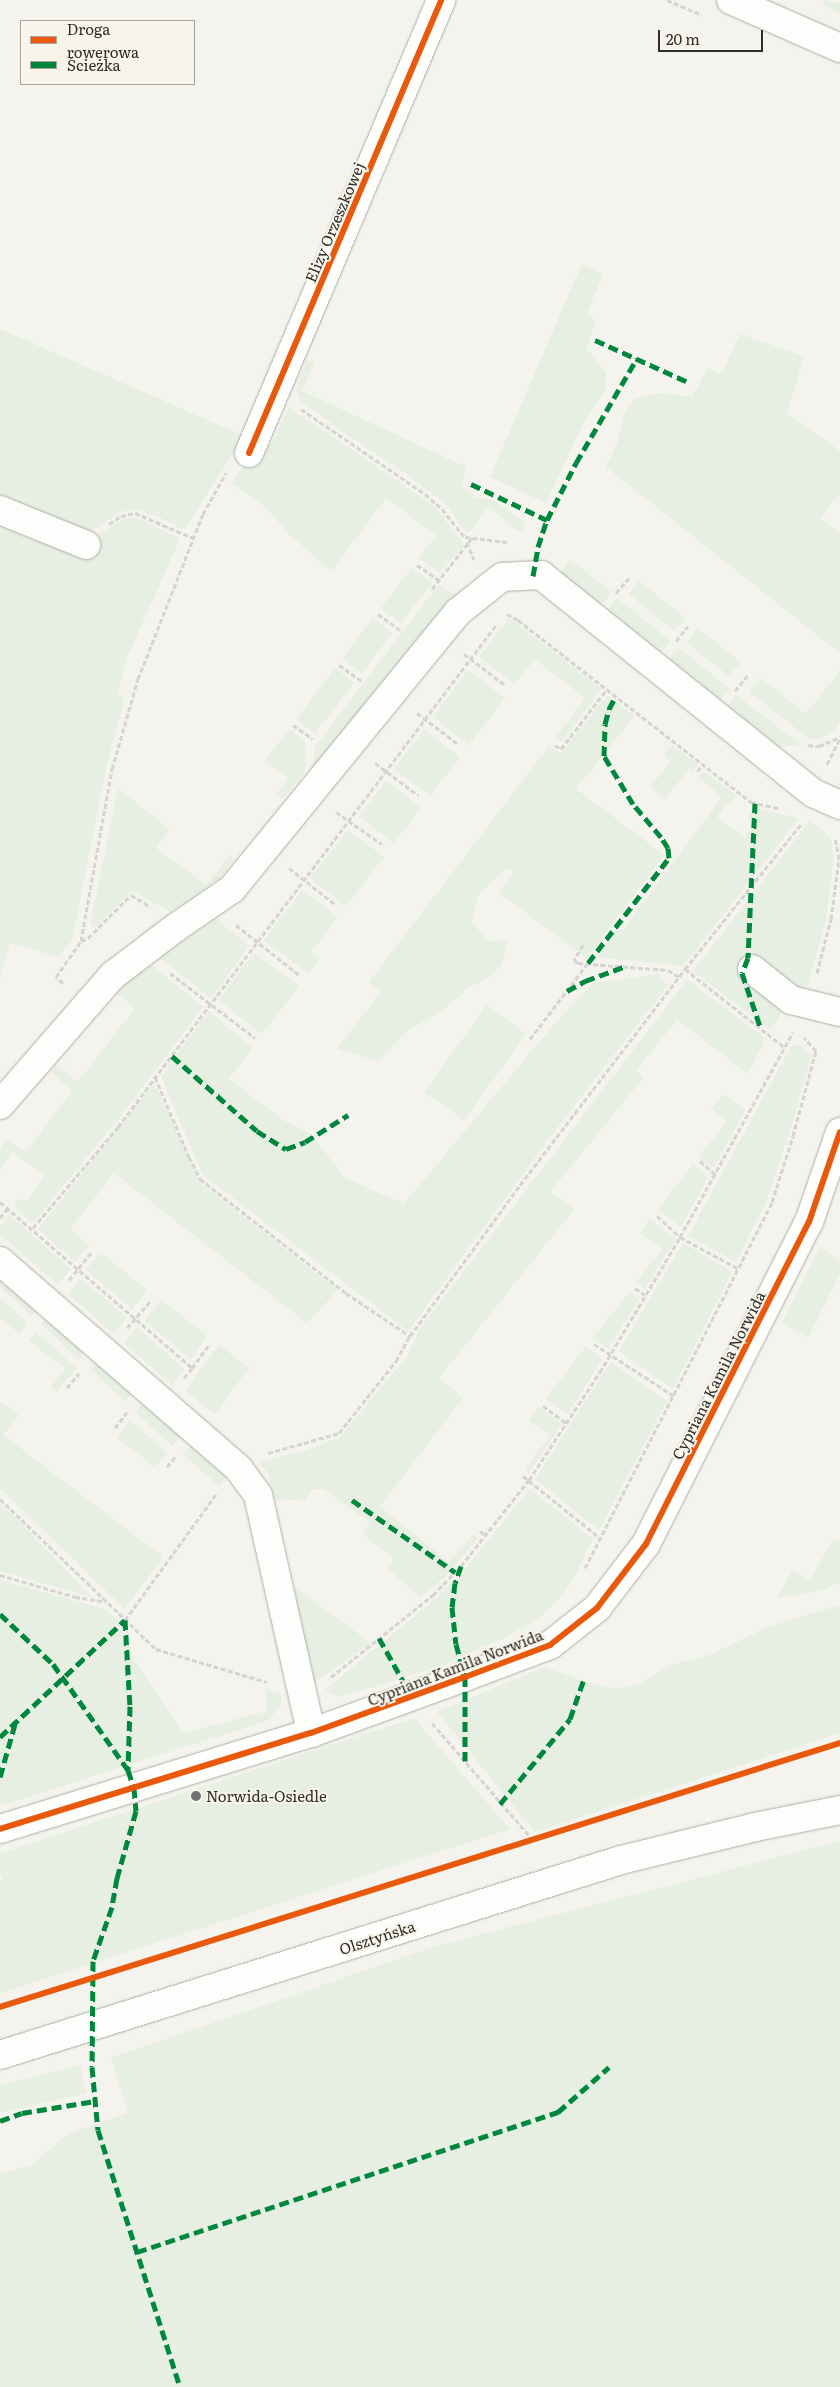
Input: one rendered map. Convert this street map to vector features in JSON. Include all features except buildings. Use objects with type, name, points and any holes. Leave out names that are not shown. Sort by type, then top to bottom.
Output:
[{"type":"street","name":"Elizy Orzeszkowej","points":[[249,453],[441,0]]},
{"type":"street","points":[[731,0],[840,48]]},
{"type":"street","points":[[0,510],[86,545]]},
{"type":"street","points":[[0,1105],[112,976],[232,889],[458,612],[502,578],[541,575],[814,793],[840,805]]},
{"type":"street","points":[[752,969],[791,1000],[840,1012]]},
{"type":"street","name":"Cypriana Kamila Norwida","points":[[0,1829],[311,1733],[550,1645],[597,1608],[646,1544],[809,1222],[840,1132]]},
{"type":"street","points":[[0,1261],[239,1469],[258,1495],[311,1733]]},
{"type":"street","name":"Olsztyńska","points":[[756,1827],[840,1794]]},
{"type":"street","name":"Olsztyńska","points":[[0,2055],[621,1860],[756,1827],[840,1810]]},
{"type":"path","points":[[89,1002],[56,977],[81,941],[112,770],[138,679],[203,514],[229,466],[249,453]]},
{"type":"path","points":[[86,545],[88,536],[121,516],[135,512],[193,538]]},
{"type":"path","points":[[617,592],[629,578]]},
{"type":"path","points":[[378,614],[400,630]]},
{"type":"path","points":[[33,1228],[118,1127],[385,770],[426,719],[500,619],[508,614],[751,802],[782,809]]},
{"type":"path","points":[[677,640],[688,626]]},
{"type":"path","points":[[439,635],[504,684]]},
{"type":"path","points":[[737,688],[750,674]]},
{"type":"path","points":[[555,745],[562,748],[607,689]]},
{"type":"path","points":[[391,694],[458,744]]},
{"type":"path","points":[[293,725],[314,740]]},
{"type":"path","points":[[125,1620],[217,1493],[239,1469],[253,1457],[339,1433],[396,1361],[410,1336],[520,1185],[685,969],[808,815],[814,793],[840,738]]},
{"type":"path","points":[[350,745],[418,795]]},
{"type":"path","points":[[697,771],[704,765]]},
{"type":"path","points":[[312,793],[382,844]]},
{"type":"path","points":[[807,1004],[832,919],[839,859],[836,838],[829,831]]},
{"type":"path","points":[[264,850],[336,905]]},
{"type":"path","points":[[81,941],[88,938],[131,895],[155,910]]},
{"type":"path","points":[[209,905],[299,975]]},
{"type":"path","points":[[583,945],[574,960],[578,963],[668,970],[679,977]]},
{"type":"path","points":[[144,952],[255,1038]]},
{"type":"path","points":[[530,1039],[588,963]]},
{"type":"path","points":[[685,969],[784,1047]]},
{"type":"path","points":[[0,1499],[156,1649],[282,1687],[317,1688],[433,1595],[461,1566],[529,1480],[610,1355],[680,1237],[795,1028],[816,1051],[793,1136],[772,1202],[674,1396],[580,1575]]},
{"type":"path","points":[[155,1077],[200,1179],[346,1293],[410,1336]]},
{"type":"path","points":[[700,1161],[715,1174]]},
{"type":"path","points":[[0,1202],[33,1228],[134,1319],[192,1368]]},
{"type":"path","points":[[0,1218],[8,1208]]},
{"type":"path","points":[[657,1216],[680,1237],[739,1269]]},
{"type":"path","points":[[635,1288],[645,1296]]},
{"type":"path","points":[[106,1353],[151,1300]]},
{"type":"path","points":[[594,1344],[674,1396]]},
{"type":"path","points":[[182,1382],[209,1345]]},
{"type":"path","points":[[543,1406],[566,1423]]},
{"type":"path","points":[[523,1476],[600,1538]]},
{"type":"path","points":[[480,1531],[485,1535]]},
{"type":"path","points":[[0,1575],[76,1597],[107,1602]]},
{"type":"path","points":[[427,1717],[533,1840]]},
{"type":"shaded area","points":[[825,0],[840,4],[840,13],[822,5]]},
{"type":"shaded area","points":[[582,264],[603,275],[586,315],[596,320],[586,348],[606,373],[606,388],[581,428],[546,503],[490,477]]},
{"type":"shaded area","points":[[0,329],[244,436],[184,530],[157,516],[137,510],[123,511],[83,536],[0,505]]},
{"type":"shaded area","points":[[740,334],[804,356],[787,413],[840,451],[840,493],[820,518],[840,534],[840,653],[606,467],[618,441],[624,414],[635,399],[661,393],[692,397],[708,368],[722,374]]},
{"type":"shaded area","points":[[307,360],[314,362],[302,391],[466,467],[462,486],[475,497],[495,501],[524,522],[525,530],[517,531],[489,506],[470,532],[465,532],[446,504],[404,472],[301,401],[296,389]]},
{"type":"shaded area","points":[[289,407],[433,505],[465,545],[439,573],[419,558],[436,535],[386,498],[331,571],[289,534],[264,505],[231,484],[241,469],[273,441]]},
{"type":"shaded area","points":[[135,517],[180,539],[127,657],[118,691],[124,700],[106,768],[72,940],[59,957],[10,943],[0,978],[0,522],[92,539],[125,518]]},
{"type":"shaded area","points":[[570,560],[612,592],[600,606],[560,574]]},
{"type":"shaded area","points":[[412,568],[432,583],[401,623],[381,608]]},
{"type":"shaded area","points":[[639,581],[686,619],[674,631],[629,594]]},
{"type":"shaded area","points":[[439,584],[455,596],[313,773],[315,747]]},
{"type":"shaded area","points":[[617,598],[671,641],[659,655],[607,612]]},
{"type":"shaded area","points":[[373,618],[392,633],[362,673],[342,659]]},
{"type":"shaded area","points":[[509,618],[602,689],[562,742],[556,737],[585,698],[535,659],[515,684],[479,657]]},
{"type":"shaded area","points":[[697,628],[741,662],[729,676],[687,643]]},
{"type":"shaded area","points":[[679,648],[730,689],[719,702],[667,660]]},
{"type":"shaded area","points":[[335,668],[354,683],[315,733],[296,720]]},
{"type":"shaded area","points":[[468,670],[505,698],[469,745],[433,717]]},
{"type":"shaded area","points":[[840,671],[840,721],[834,730],[817,740],[807,737],[749,691],[761,678],[806,714]]},
{"type":"shaded area","points":[[607,695],[634,716],[576,789],[664,855],[587,958],[499,893],[515,871],[507,868],[478,895],[471,922],[490,942],[507,940],[502,963],[494,974],[467,989],[444,1009],[406,1032],[379,1061],[337,1049],[381,992],[369,982],[549,746],[561,753]]},
{"type":"shaded area","points":[[736,695],[801,745],[776,747],[726,707]]},
{"type":"shaded area","points":[[289,729],[306,743],[305,771],[283,799],[276,794],[288,778],[265,761]]},
{"type":"shaded area","points":[[424,730],[460,757],[430,796],[394,769]]},
{"type":"shaded area","points":[[672,745],[698,765],[692,772],[688,770],[665,799],[650,787],[671,761],[664,755]]},
{"type":"shaded area","points":[[704,771],[737,796],[730,805],[727,803],[717,817],[744,837],[755,823],[748,818],[753,807],[799,818],[683,966],[597,957],[617,930],[623,930],[722,797],[698,777]]},
{"type":"shaded area","points":[[386,781],[421,808],[394,843],[359,817]]},
{"type":"shaded area","points":[[118,789],[170,829],[156,848],[206,885],[230,855],[234,860],[218,880],[170,912],[132,890],[95,928],[90,924]]},
{"type":"shaded area","points":[[810,821],[830,837],[834,855],[826,920],[806,990],[785,1008],[770,1030],[693,971]]},
{"type":"shaded area","points":[[348,830],[384,857],[346,906],[310,878]]},
{"type":"shaded area","points":[[302,890],[338,917],[311,952],[320,958],[308,973],[264,940]]},
{"type":"shaded area","points":[[216,919],[249,946],[211,998],[159,957]]},
{"type":"shaded area","points":[[254,953],[299,986],[262,1034],[218,1000]]},
{"type":"shaded area","points":[[151,965],[203,1007],[119,1118],[32,1224],[14,1207],[19,1198],[26,1202],[44,1175],[12,1152],[0,1171],[0,1152],[5,1139],[26,1152],[72,1091],[51,1072],[56,1065],[78,1082],[135,1008],[114,992]]},
{"type":"shaded area","points":[[660,974],[659,980],[669,984],[547,1141],[408,1331],[203,1175],[161,1077],[209,1011],[252,1048],[229,1079],[283,1120],[311,1134],[345,1178],[404,1204],[555,1023],[593,983]]},
{"type":"shaded area","points":[[687,980],[763,1037],[763,1044],[748,1074],[677,1019],[636,1071],[644,1077],[550,1192],[574,1209],[439,1378],[463,1398],[380,1506],[448,1562],[474,1534],[478,1538],[447,1575],[421,1597],[387,1568],[394,1559],[362,1533],[370,1522],[323,1489],[312,1489],[305,1501],[274,1499],[269,1474],[258,1462],[306,1450],[339,1438],[407,1357],[419,1330]]},
{"type":"shaded area","points":[[487,1005],[526,1034],[464,1120],[424,1092]]},
{"type":"shaded area","points":[[792,1045],[801,1046],[811,1055],[797,1108],[767,1200],[736,1262],[688,1236]]},
{"type":"shaded area","points":[[153,1085],[158,1090],[200,1183],[338,1290],[307,1323],[114,1173],[70,1229],[89,1245],[75,1262],[38,1229]]},
{"type":"shaded area","points":[[723,1094],[745,1110],[714,1168],[699,1157],[727,1121],[711,1108]]},
{"type":"shaded area","points":[[693,1164],[708,1178],[681,1227],[658,1209]]},
{"type":"shaded area","points":[[9,1215],[71,1269],[58,1285],[0,1234],[0,1227]]},
{"type":"shaded area","points":[[650,1219],[676,1239],[645,1289],[636,1283],[662,1249],[640,1233]]},
{"type":"shaded area","points":[[683,1243],[732,1272],[673,1389],[619,1351]]},
{"type":"shaded area","points":[[820,1247],[840,1262],[840,1274],[808,1337],[782,1323]]},
{"type":"shaded area","points":[[101,1253],[147,1290],[132,1309],[86,1270]]},
{"type":"shaded area","points":[[0,1275],[40,1306],[32,1316],[0,1287]]},
{"type":"shaded area","points":[[81,1279],[127,1318],[114,1334],[68,1294]]},
{"type":"shaded area","points":[[629,1292],[639,1299],[608,1349],[593,1338]]},
{"type":"shaded area","points":[[0,1298],[24,1319],[26,1326],[19,1333],[0,1319]]},
{"type":"shaded area","points":[[161,1300],[207,1336],[191,1360],[145,1321]]},
{"type":"shaded area","points":[[50,1314],[87,1349],[79,1360],[41,1324]]},
{"type":"shaded area","points":[[137,1327],[184,1369],[172,1385],[125,1344]]},
{"type":"shaded area","points":[[36,1332],[77,1368],[57,1392],[51,1387],[65,1368],[29,1341]]},
{"type":"shaded area","points":[[219,1345],[249,1368],[215,1414],[185,1391]]},
{"type":"shaded area","points":[[586,1346],[602,1359],[568,1414],[546,1399]]},
{"type":"shaded area","points":[[99,1359],[134,1390],[125,1402],[90,1369]]},
{"type":"shaded area","points":[[611,1362],[667,1401],[599,1530],[535,1479]]},
{"type":"shaded area","points":[[144,1400],[183,1433],[172,1446],[135,1412]]},
{"type":"shaded area","points":[[0,1401],[19,1415],[3,1435],[163,1557],[125,1609],[0,1488]]},
{"type":"shaded area","points":[[539,1407],[562,1424],[529,1473],[524,1470],[550,1436],[529,1420]]},
{"type":"shaded area","points":[[130,1420],[167,1453],[155,1467],[117,1438]]},
{"type":"shaded area","points":[[194,1442],[229,1475],[219,1486],[183,1454]]},
{"type":"shaded area","points":[[530,1489],[593,1539],[574,1578],[563,1594],[540,1617],[508,1636],[441,1666],[341,1697],[324,1691],[434,1600],[466,1568]]},
{"type":"shaded area","points":[[0,1504],[13,1515],[92,1597],[0,1571]]},
{"type":"shaded area","points":[[834,1538],[840,1541],[840,1582],[822,1590],[776,1599],[792,1571],[810,1580]]},
{"type":"shaded area","points":[[0,1580],[105,1609],[129,1631],[132,1657],[183,1733],[267,1711],[265,1688],[280,1693],[282,1702],[269,1720],[0,1806]]},
{"type":"shaded area","points":[[294,1587],[371,1643],[313,1683]]},
{"type":"shaded area","points":[[840,1605],[840,1733],[535,1832],[437,1712],[545,1667],[583,1681],[615,1689],[639,1684],[671,1665],[712,1654],[768,1627]]},
{"type":"shaded area","points":[[414,1718],[510,1829],[0,1993],[0,1881],[3,1879],[0,1872],[0,1853]]},
{"type":"shaded area","points":[[840,1841],[840,2387],[0,2387],[0,2174],[32,2165],[68,2134],[128,2113],[111,2058],[436,1946]]},
{"type":"shaded area","points":[[80,2065],[86,2093],[0,2113],[0,2085]]},
{"type":"marked path","points":[[595,340],[688,382]]},
{"type":"marked path","points":[[533,576],[538,547],[547,520],[576,463],[637,358]]},
{"type":"marked path","points":[[471,484],[547,520]]},
{"type":"marked path","points":[[588,963],[669,858],[668,848],[661,837],[633,804],[604,756],[605,724],[609,709],[616,696]]},
{"type":"marked path","points":[[755,803],[748,958],[742,973],[761,1029]]},
{"type":"marked path","points":[[567,991],[585,981],[626,966]]},
{"type":"marked path","points":[[172,1056],[257,1131],[286,1149],[305,1142],[348,1115]]},
{"type":"marked path","points":[[352,1500],[455,1572]]},
{"type":"marked path","points":[[461,1566],[455,1583],[452,1607],[456,1644],[465,1677],[465,1761]]},
{"type":"marked path","points":[[0,1614],[53,1664],[128,1770]]},
{"type":"marked path","points":[[125,1620],[130,1706],[128,1770],[134,1788],[136,1811],[117,1878],[112,1907],[93,1961],[92,2067],[98,2130],[180,2387]]},
{"type":"marked path","points":[[0,1737],[125,1620]]},
{"type":"marked path","points":[[379,1638],[403,1681]]},
{"type":"marked path","points":[[500,1804],[570,1719],[584,1679]]},
{"type":"marked path","points":[[0,1777],[15,1724]]},
{"type":"marked path","points":[[137,2252],[558,2112],[609,2067]]},
{"type":"marked path","points":[[0,2121],[22,2113],[95,2101]]},
{"type":"cycle path","points":[[249,453],[441,0]]},
{"type":"cycle path","points":[[0,1829],[311,1733],[465,1677],[550,1645],[597,1608],[646,1544],[809,1222],[840,1132]]},
{"type":"cycle path","points":[[0,2007],[840,1743]]},
{"type":"place","name":"Norwida-Osiedle","points":[[196,1796]]}]
